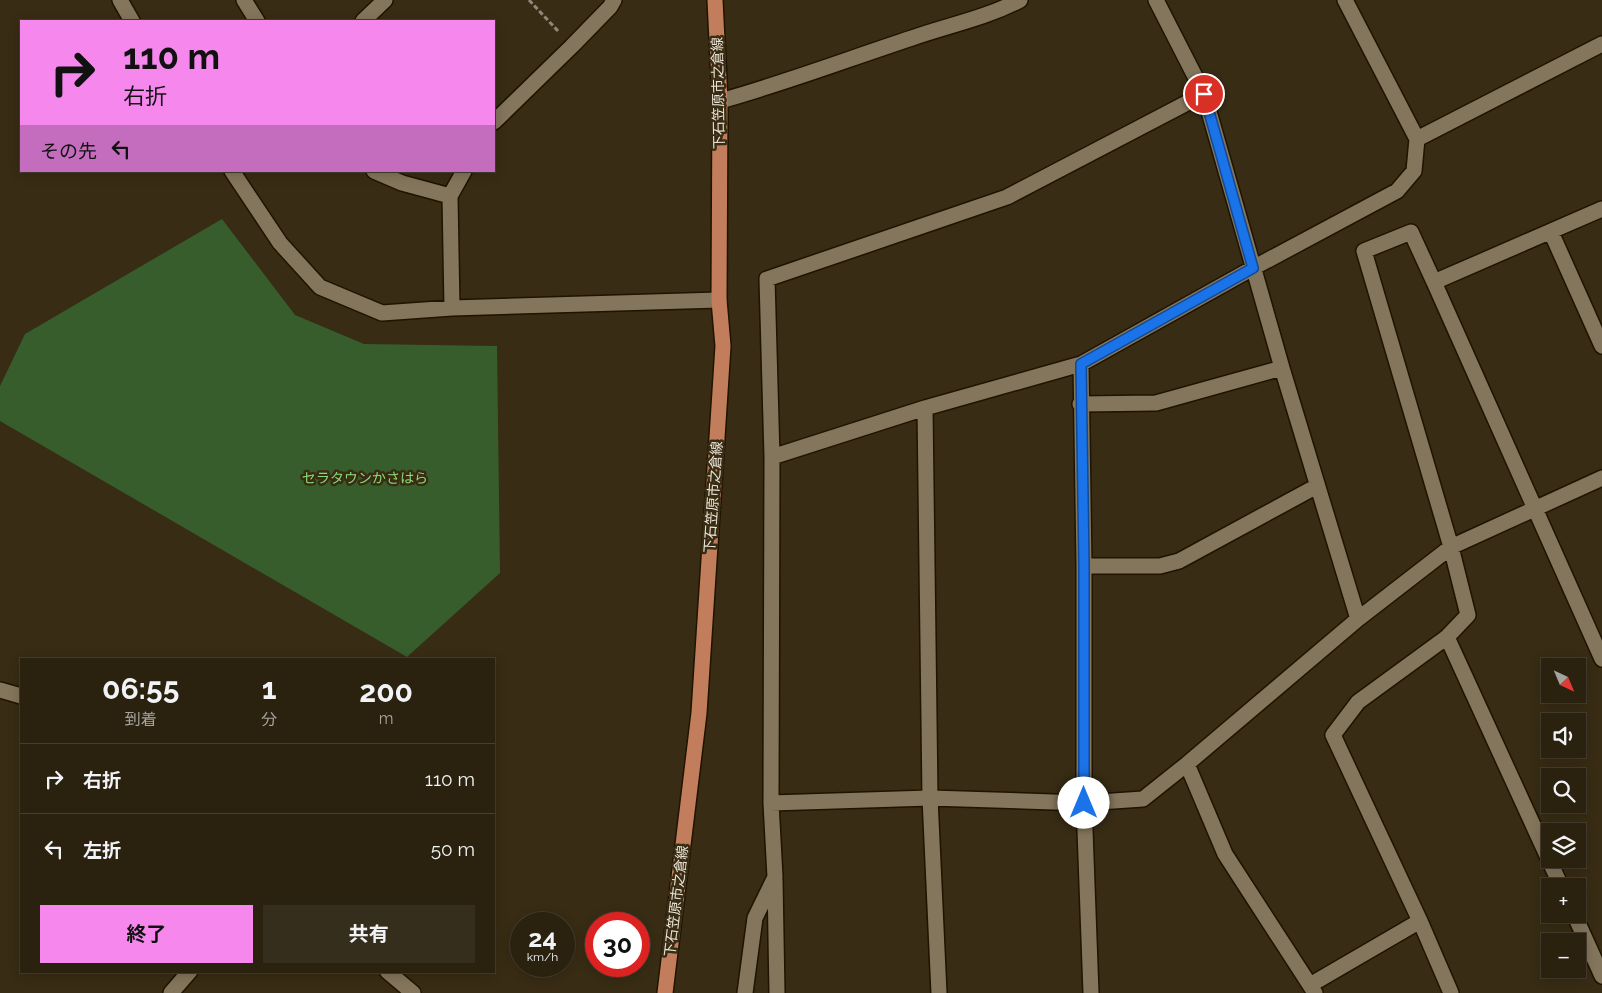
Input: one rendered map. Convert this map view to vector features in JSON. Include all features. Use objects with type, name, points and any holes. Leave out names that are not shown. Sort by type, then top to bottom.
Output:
[{"type":"main road","name":"下石笠原市之倉線","points":[[665,993],[699,713],[723,346],[719,300],[720,101],[715,0]]},
{"type":"street","points":[[244,0],[256,20]]},
{"type":"street","points":[[364,20],[385,0]]},
{"type":"street","points":[[495,121],[610,8],[614,0]]},
{"type":"street","points":[[720,101],[762,90],[915,37],[998,12],[1020,0]]},
{"type":"street","points":[[1156,0],[1204,94],[1282,368],[1358,619]]},
{"type":"street","points":[[772,457],[925,408],[1081,364],[1253,268],[1397,191],[1414,170],[1417,139],[1345,0]]},
{"type":"street","points":[[1417,139],[1602,44]]},
{"type":"street","points":[[778,993],[776,877],[771,803],[772,457],[767,279],[1008,197],[1204,94]]},
{"type":"street","points":[[233,172],[280,243],[320,287],[382,313],[452,308],[719,300]]},
{"type":"street","points":[[376,172],[402,183],[450,196]]},
{"type":"street","points":[[452,308],[450,196],[463,172]]},
{"type":"street","points":[[1434,282],[1602,209]]},
{"type":"street","points":[[1452,993],[1420,920],[1333,735],[1358,702],[1447,637],[1468,615],[1451,547],[1364,251],[1411,232],[1602,659]]},
{"type":"street","points":[[1551,232],[1602,346]]},
{"type":"street","points":[[1081,364],[1080,404],[1084,566],[1084,803],[1091,993]]},
{"type":"street","points":[[1080,404],[1156,402],[1282,368]]},
{"type":"street","points":[[925,408],[930,798],[939,993]]},
{"type":"street","points":[[771,803],[930,798],[1084,803],[1143,799],[1358,619],[1451,547],[1602,478]]},
{"type":"street","points":[[1084,566],[1160,566],[1179,561],[1317,486]]},
{"type":"street","points":[[1447,637],[1557,878]]},
{"type":"street","points":[[0,690],[20,696]]},
{"type":"street","points":[[1187,764],[1224,854],[1312,989],[1420,920]]},
{"type":"street","points":[[745,993],[755,918],[776,877]]},
{"type":"street","points":[[1578,923],[1602,976]]},
{"type":"street","points":[[171,993],[188,973]]},
{"type":"street","points":[[389,973],[413,993]]},
{"type":"path","points":[[528,0],[572,46]]},
{"type":"green space","name":"セラタウンかさはら","points":[[222,219],[295,315],[364,344],[497,346],[500,573],[407,657],[0,421],[0,386],[25,334]]},
{"type":"route","points":[[1084,803],[1084,566],[1080,404],[1081,364],[1253,268],[1204,94]]}]
